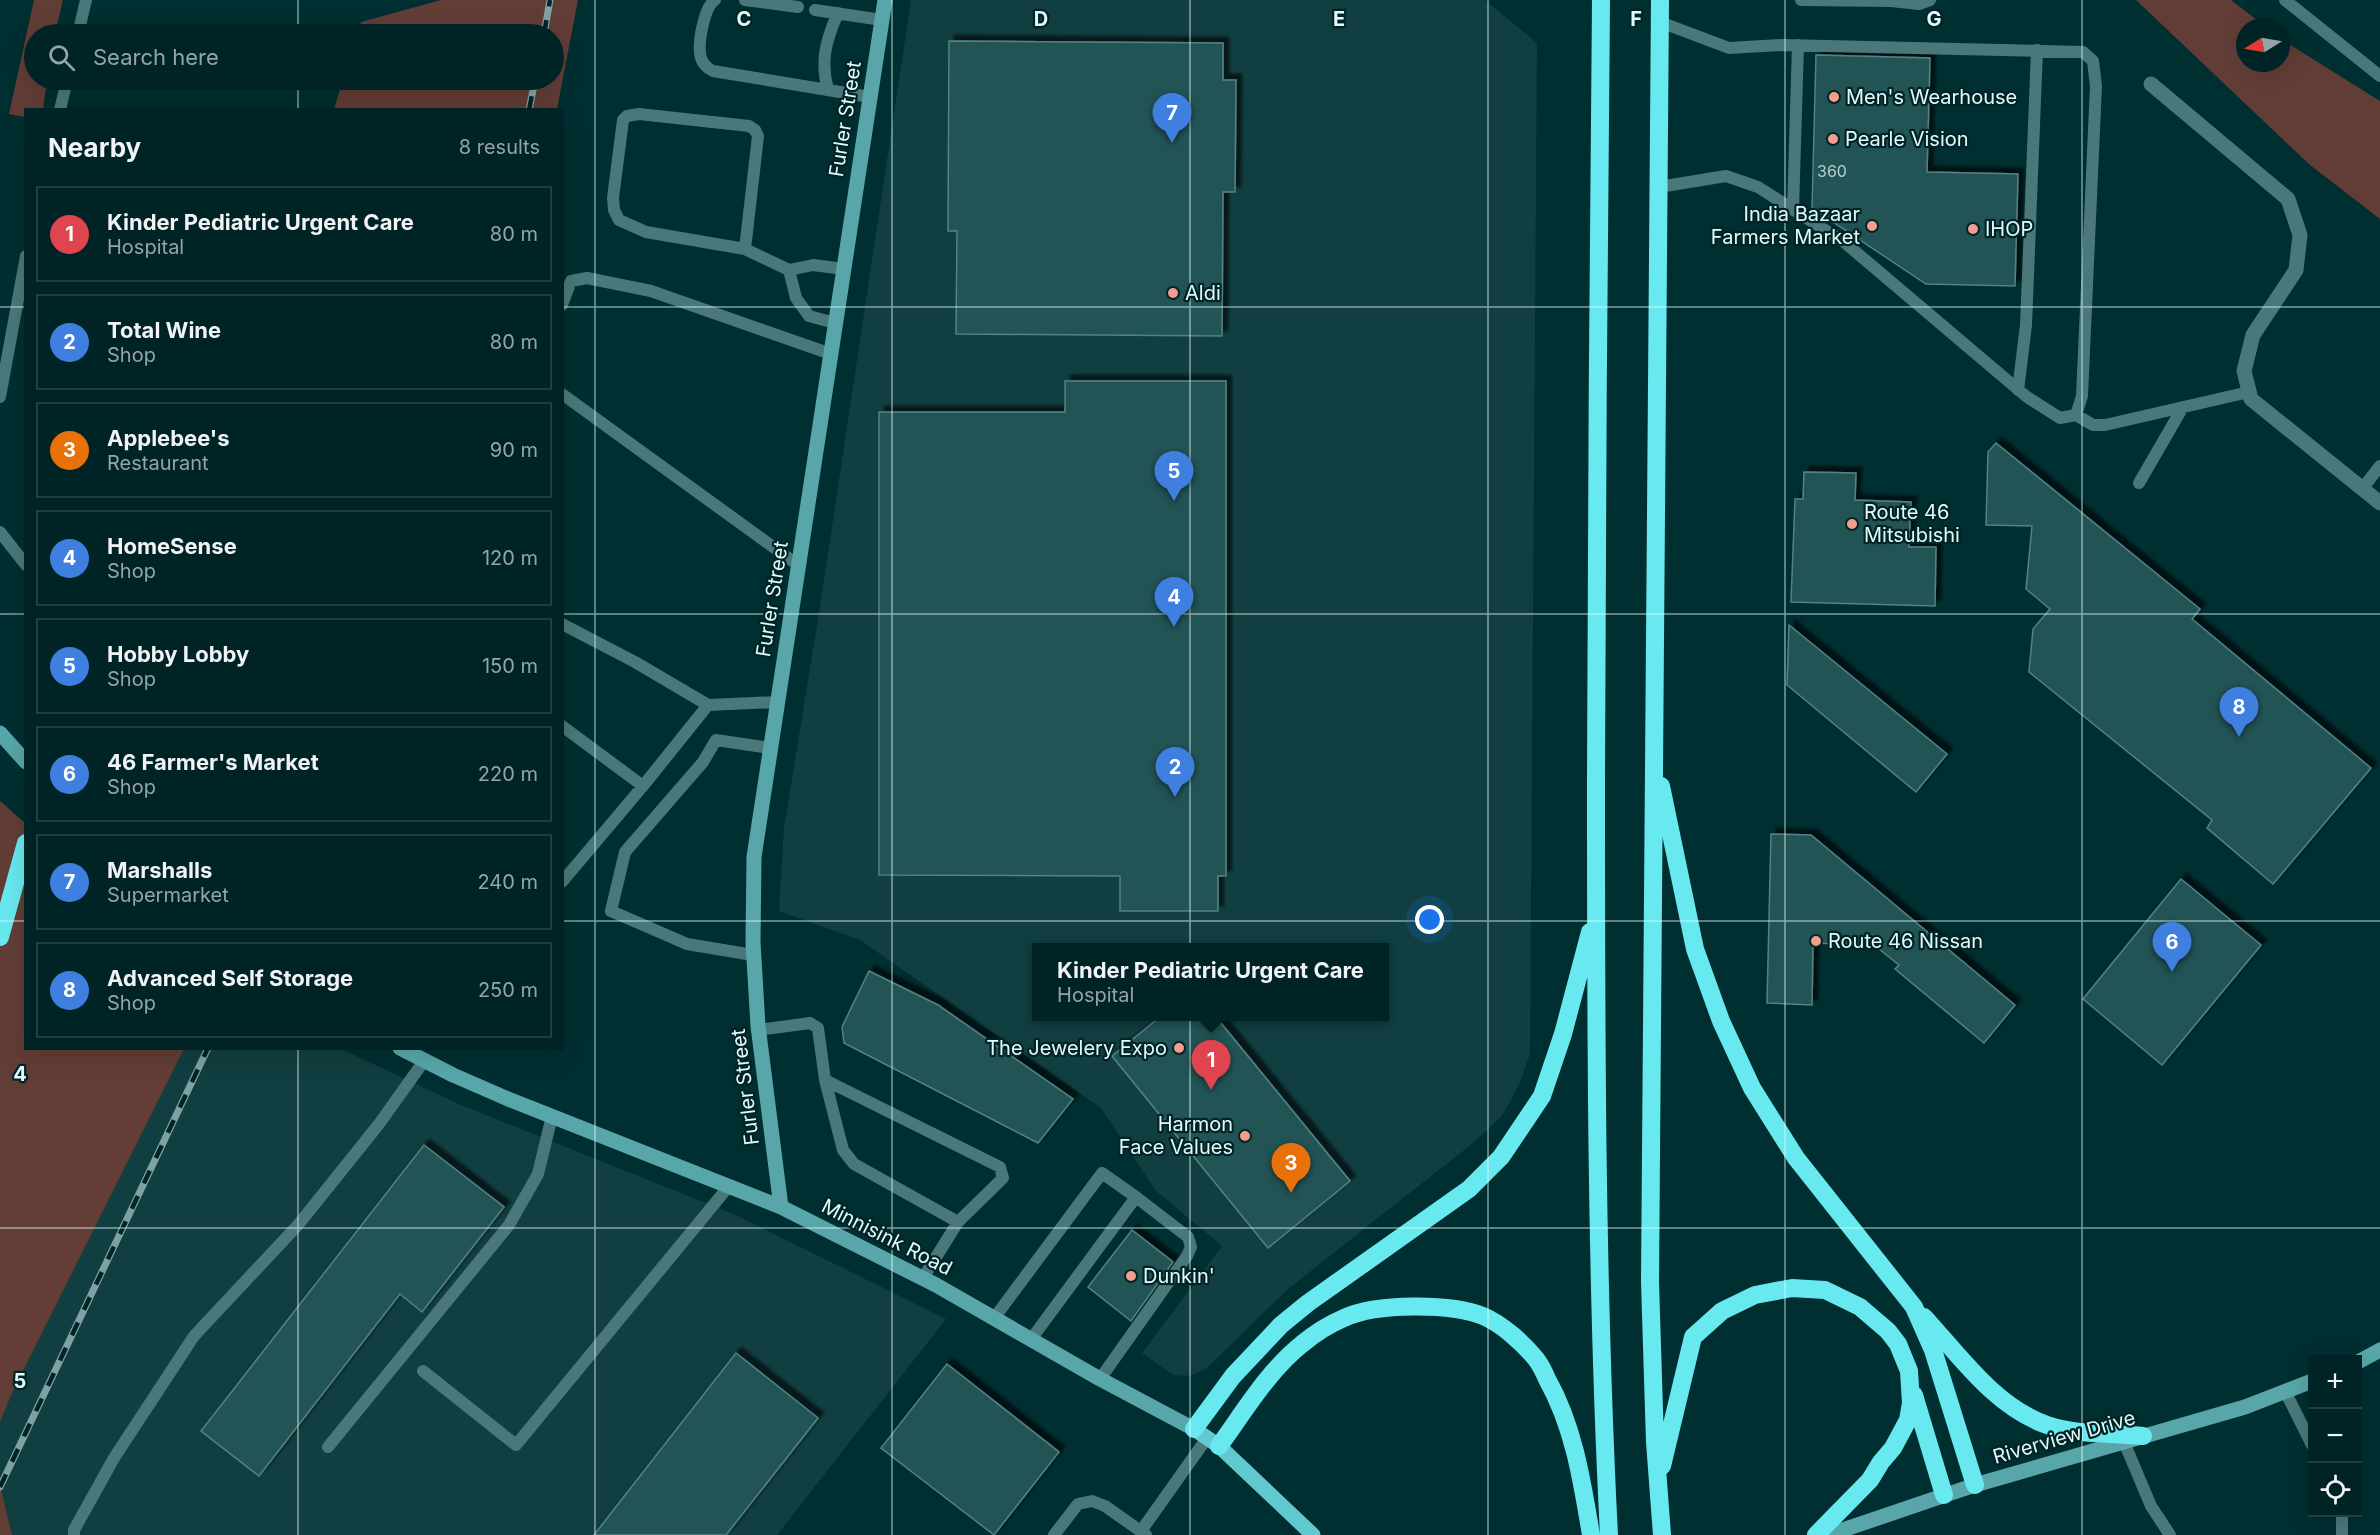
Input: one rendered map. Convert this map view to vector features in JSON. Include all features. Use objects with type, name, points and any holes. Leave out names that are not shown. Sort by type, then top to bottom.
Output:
[{"type":"highway","points":[[1601,0],[1596,908],[1599,1282],[1610,1535]]},
{"type":"highway","points":[[1660,0],[1650,1282],[1652,1372],[1662,1535]]},
{"type":"highway","points":[[1654,752],[1695,949],[1721,1021],[1752,1088],[1796,1158],[1914,1307],[1992,1392],[2023,1413],[2047,1425],[2143,1436]]},
{"type":"highway","points":[[0,937],[24,850]]},
{"type":"highway","points":[[9,903],[24,871]]},
{"type":"highway","points":[[1207,1438],[1233,1376],[1281,1325],[1308,1303],[1469,1189],[1501,1157],[1542,1096],[1554,1066],[1596,908]]},
{"type":"highway","points":[[1658,1482],[1693,1337],[1722,1311],[1755,1295],[1792,1288],[1811,1288],[1825,1290],[1860,1307],[1888,1331],[1898,1344],[1910,1371],[1912,1388],[1944,1495]]},
{"type":"highway","points":[[1207,1438],[1302,1344],[1346,1317],[1371,1311],[1418,1306],[1452,1309],[1483,1316],[1506,1331],[1536,1359],[1559,1400],[1578,1462],[1591,1535]]},
{"type":"highway","points":[[1914,1307],[1933,1350],[1975,1485]]},
{"type":"highway","points":[[1816,1535],[1870,1480],[1893,1448],[1908,1420],[1912,1388]]},
{"type":"main road","name":"Minnisink Road","points":[[1207,1438],[1313,1535]]},
{"type":"main road","points":[[1292,1515],[1299,1535]]},
{"type":"street","name":"Furler Street","points":[[781,1207],[758,1030],[753,955],[754,857],[885,0]]},
{"type":"street","points":[[2151,84],[2288,199],[2300,235],[2296,270],[2253,335],[2244,371],[2251,399],[2380,503]]},
{"type":"street","points":[[0,733],[24,760]]},
{"type":"street","name":"Minnisink Road","points":[[404,1050],[508,1099],[781,1207],[923,1278],[1207,1438]]},
{"type":"street","points":[[2362,1360],[2380,1350]]},
{"type":"street","name":"Riverview Drive","points":[[1828,1535],[1975,1485],[2245,1407],[2308,1383]]},
{"type":"lane","points":[[80,24],[86,0]]},
{"type":"lane","points":[[715,0],[706,8],[699,47],[706,68],[870,97]]},
{"type":"lane","points":[[745,0],[798,7]]},
{"type":"lane","points":[[1801,0],[1891,1],[1919,4],[1930,0]]},
{"type":"lane","points":[[2285,0],[2380,76]]},
{"type":"lane","points":[[815,10],[882,20]]},
{"type":"lane","points":[[828,90],[823,74],[823,56],[827,37],[838,13]]},
{"type":"lane","points":[[1660,22],[1729,48],[1798,45],[2037,50],[2083,52],[2093,61],[2096,87],[2082,396],[2076,415]]},
{"type":"lane","points":[[1793,210],[1798,45]]},
{"type":"lane","points":[[2018,390],[2026,325],[2037,50]]},
{"type":"lane","points":[[60,108],[65,90]]},
{"type":"lane","points":[[745,249],[758,136],[755,130],[749,126],[639,114],[627,116],[623,120],[613,198],[614,210],[619,220],[646,232],[745,249],[789,270],[813,265],[844,269]]},
{"type":"lane","points":[[1659,187],[1726,176],[1758,187],[1844,242],[2018,390],[2060,418],[2076,415],[2092,425],[2105,424],[2249,392]]},
{"type":"lane","points":[[0,397],[24,267]]},
{"type":"lane","points":[[789,270],[796,298],[809,316],[836,323]]},
{"type":"lane","points":[[564,299],[571,281],[587,278],[651,291],[831,354]]},
{"type":"lane","points":[[564,395],[798,565]]},
{"type":"lane","points":[[2139,483],[2183,407]]},
{"type":"lane","points":[[2362,489],[2380,466]]},
{"type":"lane","points":[[0,532],[24,562]]},
{"type":"lane","points":[[564,625],[635,662],[708,705],[778,702]]},
{"type":"lane","points":[[564,880],[708,705]]},
{"type":"lane","points":[[564,727],[643,786]]},
{"type":"lane","points":[[753,955],[687,944],[611,911],[626,852],[703,762],[717,740],[770,747]]},
{"type":"lane","points":[[758,1030],[810,1023],[818,1028],[825,1080],[843,1150],[854,1164],[958,1222]]},
{"type":"lane","points":[[76,1533],[114,1458],[194,1336],[298,1226],[379,1124],[424,1061]]},
{"type":"lane","points":[[825,1080],[1000,1167],[1003,1178],[958,1222],[923,1278]]},
{"type":"lane","points":[[328,1447],[509,1225],[538,1174],[552,1116]]},
{"type":"lane","points":[[994,1317],[1102,1173],[1188,1237],[1191,1247],[1188,1256],[1100,1379]]},
{"type":"lane","points":[[423,1371],[516,1445],[729,1186]]},
{"type":"lane","points":[[1032,1338],[1136,1197]]},
{"type":"lane","points":[[2285,1391],[2308,1435]]},
{"type":"lane","points":[[1054,1535],[1077,1504],[1092,1500],[1105,1506],[1143,1533],[1207,1438]]},
{"type":"lane","points":[[2124,1442],[2151,1506],[2170,1535]]},
{"type":"lane","points":[[2342,1517],[2342,1535]]},
{"type":"shaded area","points":[[34,0],[63,0],[57,24],[29,24]]},
{"type":"shaded area","points":[[441,0],[578,0],[564,73],[564,24],[360,24]]},
{"type":"shaded area","points":[[911,0],[1485,0],[1537,43],[1530,1054],[1519,1085],[1502,1116],[1473,1143],[1288,1289],[1206,1369],[1189,1376],[1173,1375],[1142,1353],[1222,1246],[1156,1191],[1101,1108],[860,940],[779,911],[784,828],[821,600]]},
{"type":"shaded area","points":[[2136,0],[2231,0],[2254,18],[2236,18],[2236,72],[2290,72],[2290,45],[2380,101],[2380,219],[2310,165]]},
{"type":"shaded area","points":[[24,46],[24,90],[46,90],[43,108],[24,108],[24,117],[9,114]]},
{"type":"shaded area","points":[[340,90],[561,90],[557,108],[334,108]]},
{"type":"shaded area","points":[[0,801],[24,822],[24,1050],[184,1050],[14,1389],[0,1422]]},
{"type":"shaded area","points":[[184,1050],[343,1050],[459,1104],[736,1215],[946,1319],[777,1535],[12,1535],[0,1485],[0,1422],[14,1389]]},
{"type":"shaded area","points":[[0,1485],[12,1535],[0,1535]]},
{"type":"building","points":[[949,41],[1223,43],[1223,80],[1236,80],[1235,192],[1223,192],[1222,336],[956,334],[957,231],[948,231]]},
{"type":"building","points":[[1816,55],[1930,58],[1927,172],[2018,174],[2015,286],[1926,284],[1812,208]]},
{"type":"building","points":[[1065,381],[1226,381],[1226,876],[1218,876],[1218,911],[1120,911],[1120,876],[879,875],[879,412],[1065,412]]},
{"type":"building","points":[[1996,443],[2200,609],[2192,619],[2371,768],[2273,884],[2207,828],[2212,820],[2029,672],[2033,629],[2050,609],[2026,589],[2032,526],[1986,525],[1988,452]]},
{"type":"building","name":"Route 46 Mitsubishi","points":[[1804,472],[1856,473],[1855,500],[1911,502],[1909,547],[1936,547],[1935,606],[1791,602],[1795,499],[1803,499]]},
{"type":"building","points":[[1789,625],[1947,754],[1916,792],[1787,685]]},
{"type":"building","name":"Route 46 Nissan","points":[[1771,834],[1811,835],[2015,1005],[1984,1043],[1895,969],[1899,965],[1874,945],[1813,943],[1812,1005],[1767,1003]]},
{"type":"building","points":[[2181,879],[2261,945],[2162,1065],[2083,999]]},
{"type":"building","points":[[869,971],[938,1005],[1073,1099],[1038,1143],[844,1043],[842,1027]]},
{"type":"building","points":[[1155,1021],[1219,1021],[1350,1181],[1268,1248],[1112,1056]]},
{"type":"building","points":[[424,1145],[504,1207],[422,1312],[400,1294],[259,1476],[201,1431]]},
{"type":"building","name":"Dunkin'","points":[[1132,1230],[1173,1262],[1131,1321],[1088,1287]]},
{"type":"building","points":[[736,1353],[818,1418],[726,1535],[594,1535]]},
{"type":"building","points":[[947,1364],[1059,1452],[994,1535],[881,1448]]},
{"type":"railway","points":[[546,24],[550,0]]},
{"type":"railway","points":[[529,108],[533,90]]},
{"type":"railway","points":[[0,1487],[207,1050]]},
{"type":"place","name":"Men's Wearhouse","points":[[1834,97]]},
{"type":"place","name":"Pearle Vision","points":[[1833,139]]},
{"type":"place","name":"Marshalls","points":[[1172,143]]},
{"type":"place","name":"India Bazaar Farmers Market","points":[[1872,226]]},
{"type":"place","name":"IHOP","points":[[1973,229]]},
{"type":"place","name":"Aldi","points":[[1173,293]]},
{"type":"place","name":"Hobby Lobby","points":[[1174,501]]},
{"type":"place","name":"Route 46 Mitsubishi","points":[[1852,524]]},
{"type":"place","name":"HomeSense","points":[[1174,627]]},
{"type":"place","name":"Advanced Self Storage","points":[[2239,737]]},
{"type":"place","name":"Total Wine","points":[[1175,797]]},
{"type":"place","name":"Route 46 Nissan","points":[[1816,941]]},
{"type":"place","name":"46 Farmer's Market","points":[[2172,972]]},
{"type":"place","name":"The Jewelery Expo","points":[[1179,1048]]},
{"type":"place","name":"Kinder Pediatric Urgent Care","points":[[1211,1090]]},
{"type":"place","name":"Harmon Face Values","points":[[1245,1136]]},
{"type":"place","name":"Applebee's","points":[[1291,1193]]},
{"type":"place","name":"Dunkin'","points":[[1131,1276]]}]
